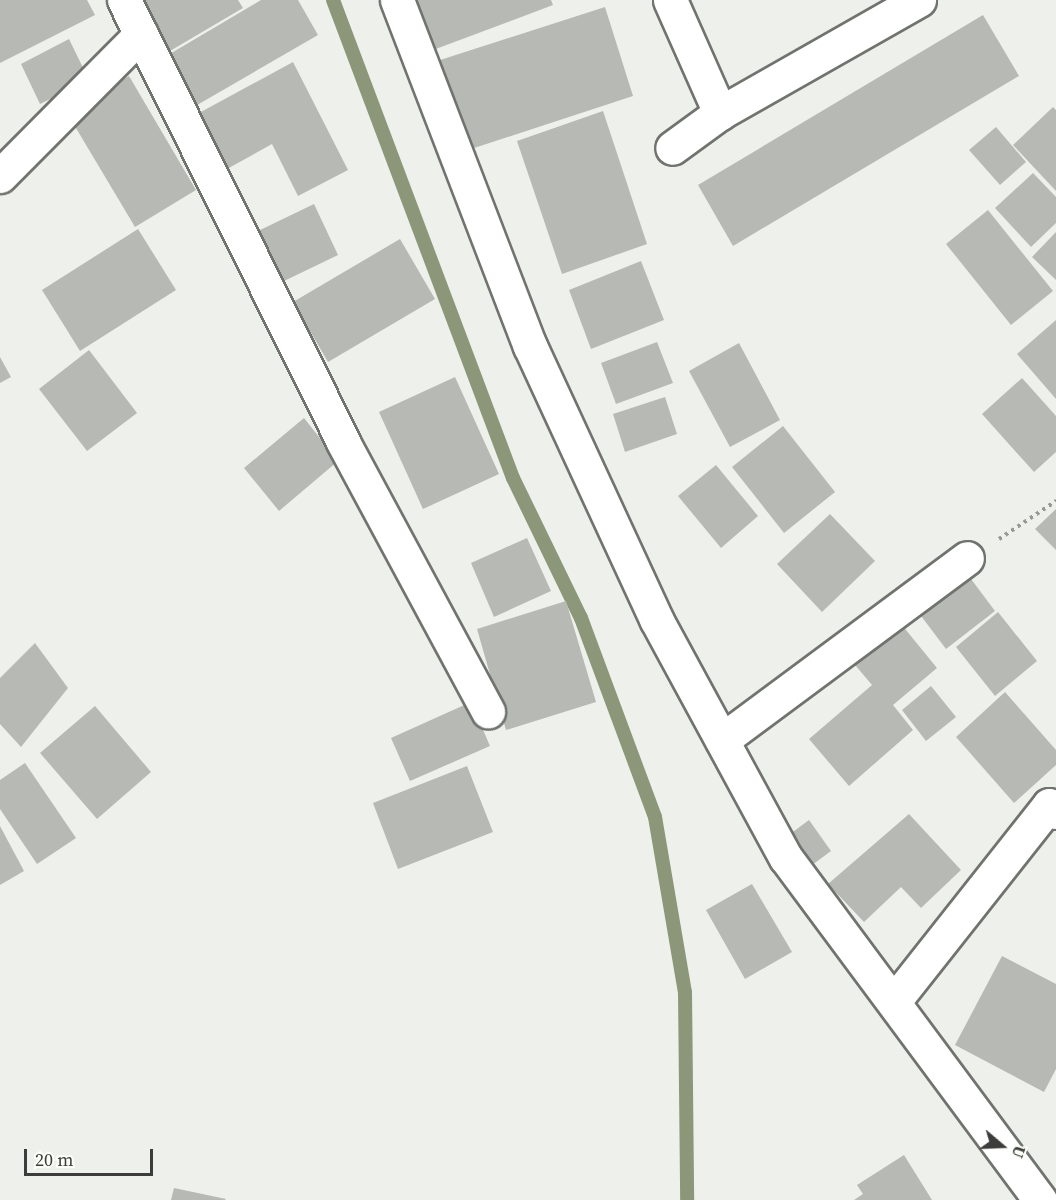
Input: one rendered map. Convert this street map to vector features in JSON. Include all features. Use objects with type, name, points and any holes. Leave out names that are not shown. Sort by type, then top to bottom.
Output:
[{"type":"street","points":[[124,0],[343,442],[488,711]]},
{"type":"street","points":[[397,0],[530,346],[620,546],[722,740],[786,858],[895,1000],[1040,1200]]},
{"type":"street","points":[[670,0],[720,113]]},
{"type":"street","points":[[672,148],[720,113],[919,0]]},
{"type":"street","points":[[0,176],[141,34]]},
{"type":"street","points":[[722,740],[967,558]]},
{"type":"street","points":[[895,1000],[1054,805]]},
{"type":"path","points":[[967,558],[1056,501]]},
{"type":"building","points":[[0,0],[87,0],[95,15],[0,63]]},
{"type":"building","points":[[140,0],[238,0],[243,8],[170,51]]},
{"type":"building","points":[[261,0],[298,0],[318,35],[192,108],[163,58]]},
{"type":"building","points":[[406,0],[551,0],[553,5],[425,53]]},
{"type":"building","points":[[605,7],[633,96],[465,151],[437,61]]},
{"type":"building","points":[[983,15],[1019,76],[733,246],[698,185]]},
{"type":"building","points":[[69,39],[89,80],[40,104],[21,64]]},
{"type":"building","points":[[293,62],[348,170],[298,196],[272,144],[218,174],[188,119]]},
{"type":"building","points":[[129,76],[196,190],[135,227],[67,113]]},
{"type":"building","points":[[1053,107],[1056,110],[1056,191],[1013,145]]},
{"type":"building","points":[[603,111],[647,244],[562,274],[517,141]]},
{"type":"building","points":[[996,127],[1026,162],[1000,185],[969,150]]},
{"type":"building","points":[[1033,173],[1056,197],[1056,223],[1031,247],[995,208]]},
{"type":"building","points":[[314,204],[338,255],[282,282],[258,231]]},
{"type":"building","points":[[988,210],[1053,291],[1011,325],[946,244]]},
{"type":"building","points":[[138,229],[176,290],[80,351],[42,290]]},
{"type":"building","points":[[1056,232],[1056,280],[1032,257]]},
{"type":"building","points":[[400,239],[435,299],[328,362],[293,302]]},
{"type":"building","points":[[641,261],[664,320],[591,349],[569,290]]},
{"type":"building","points":[[1056,320],[1056,399],[1017,354]]},
{"type":"building","points":[[657,342],[673,383],[616,404],[601,363]]},
{"type":"building","points":[[739,343],[780,420],[730,447],[689,371]]},
{"type":"building","points":[[89,350],[137,413],[87,451],[39,389]]},
{"type":"building","points":[[0,357],[11,377],[0,383]]},
{"type":"building","points":[[455,377],[499,474],[423,509],[379,412]]},
{"type":"building","points":[[1022,378],[1056,416],[1056,452],[1034,472],[982,414]]},
{"type":"building","points":[[665,397],[677,434],[625,452],[613,414]]},
{"type":"building","points":[[304,418],[338,461],[279,511],[244,468]]},
{"type":"building","points":[[783,426],[835,492],[784,533],[732,467]]},
{"type":"building","points":[[716,465],[758,516],[721,548],[678,496]]},
{"type":"building","points":[[1056,509],[1056,550],[1035,529]]},
{"type":"building","points":[[830,514],[875,561],[822,612],[777,564]]},
{"type":"building","points":[[527,538],[551,591],[494,617],[471,563]]},
{"type":"building","points":[[962,567],[995,611],[946,649],[912,604]]},
{"type":"building","points":[[566,601],[596,702],[506,730],[477,629]]},
{"type":"building","points":[[998,612],[1037,661],[995,696],[956,647]]},
{"type":"building","points":[[897,619],[937,668],[893,705],[913,730],[849,786],[809,739],[872,685],[850,659]]},
{"type":"building","points":[[35,643],[68,688],[21,747],[0,724],[0,678]]},
{"type":"building","points":[[931,686],[956,717],[926,741],[902,710]]},
{"type":"building","points":[[1005,692],[1056,750],[1056,765],[1014,803],[956,737]]},
{"type":"building","points":[[471,702],[490,746],[410,781],[391,738]]},
{"type":"building","points":[[95,706],[151,772],[97,819],[40,753]]},
{"type":"building","points":[[25,763],[76,838],[37,864],[0,809],[0,780]]},
{"type":"building","points":[[467,766],[493,832],[398,869],[373,803]]},
{"type":"building","points":[[909,814],[961,870],[921,908],[901,887],[864,922],[828,884]]},
{"type":"building","points":[[809,820],[831,851],[804,871],[782,840]]},
{"type":"building","points":[[0,826],[24,871],[0,885]]},
{"type":"building","points":[[752,884],[792,952],[745,979],[706,910]]},
{"type":"building","points":[[1002,956],[1056,984],[1056,1069],[1044,1092],[955,1045]]},
{"type":"building","points":[[904,1155],[932,1200],[854,1200],[863,1194],[857,1185]]},
{"type":"building","points":[[174,1188],[226,1199],[171,1200]]},
{"type":"waterway","points":[[333,0],[513,478],[581,618],[655,817],[685,992],[687,1200]]}]
